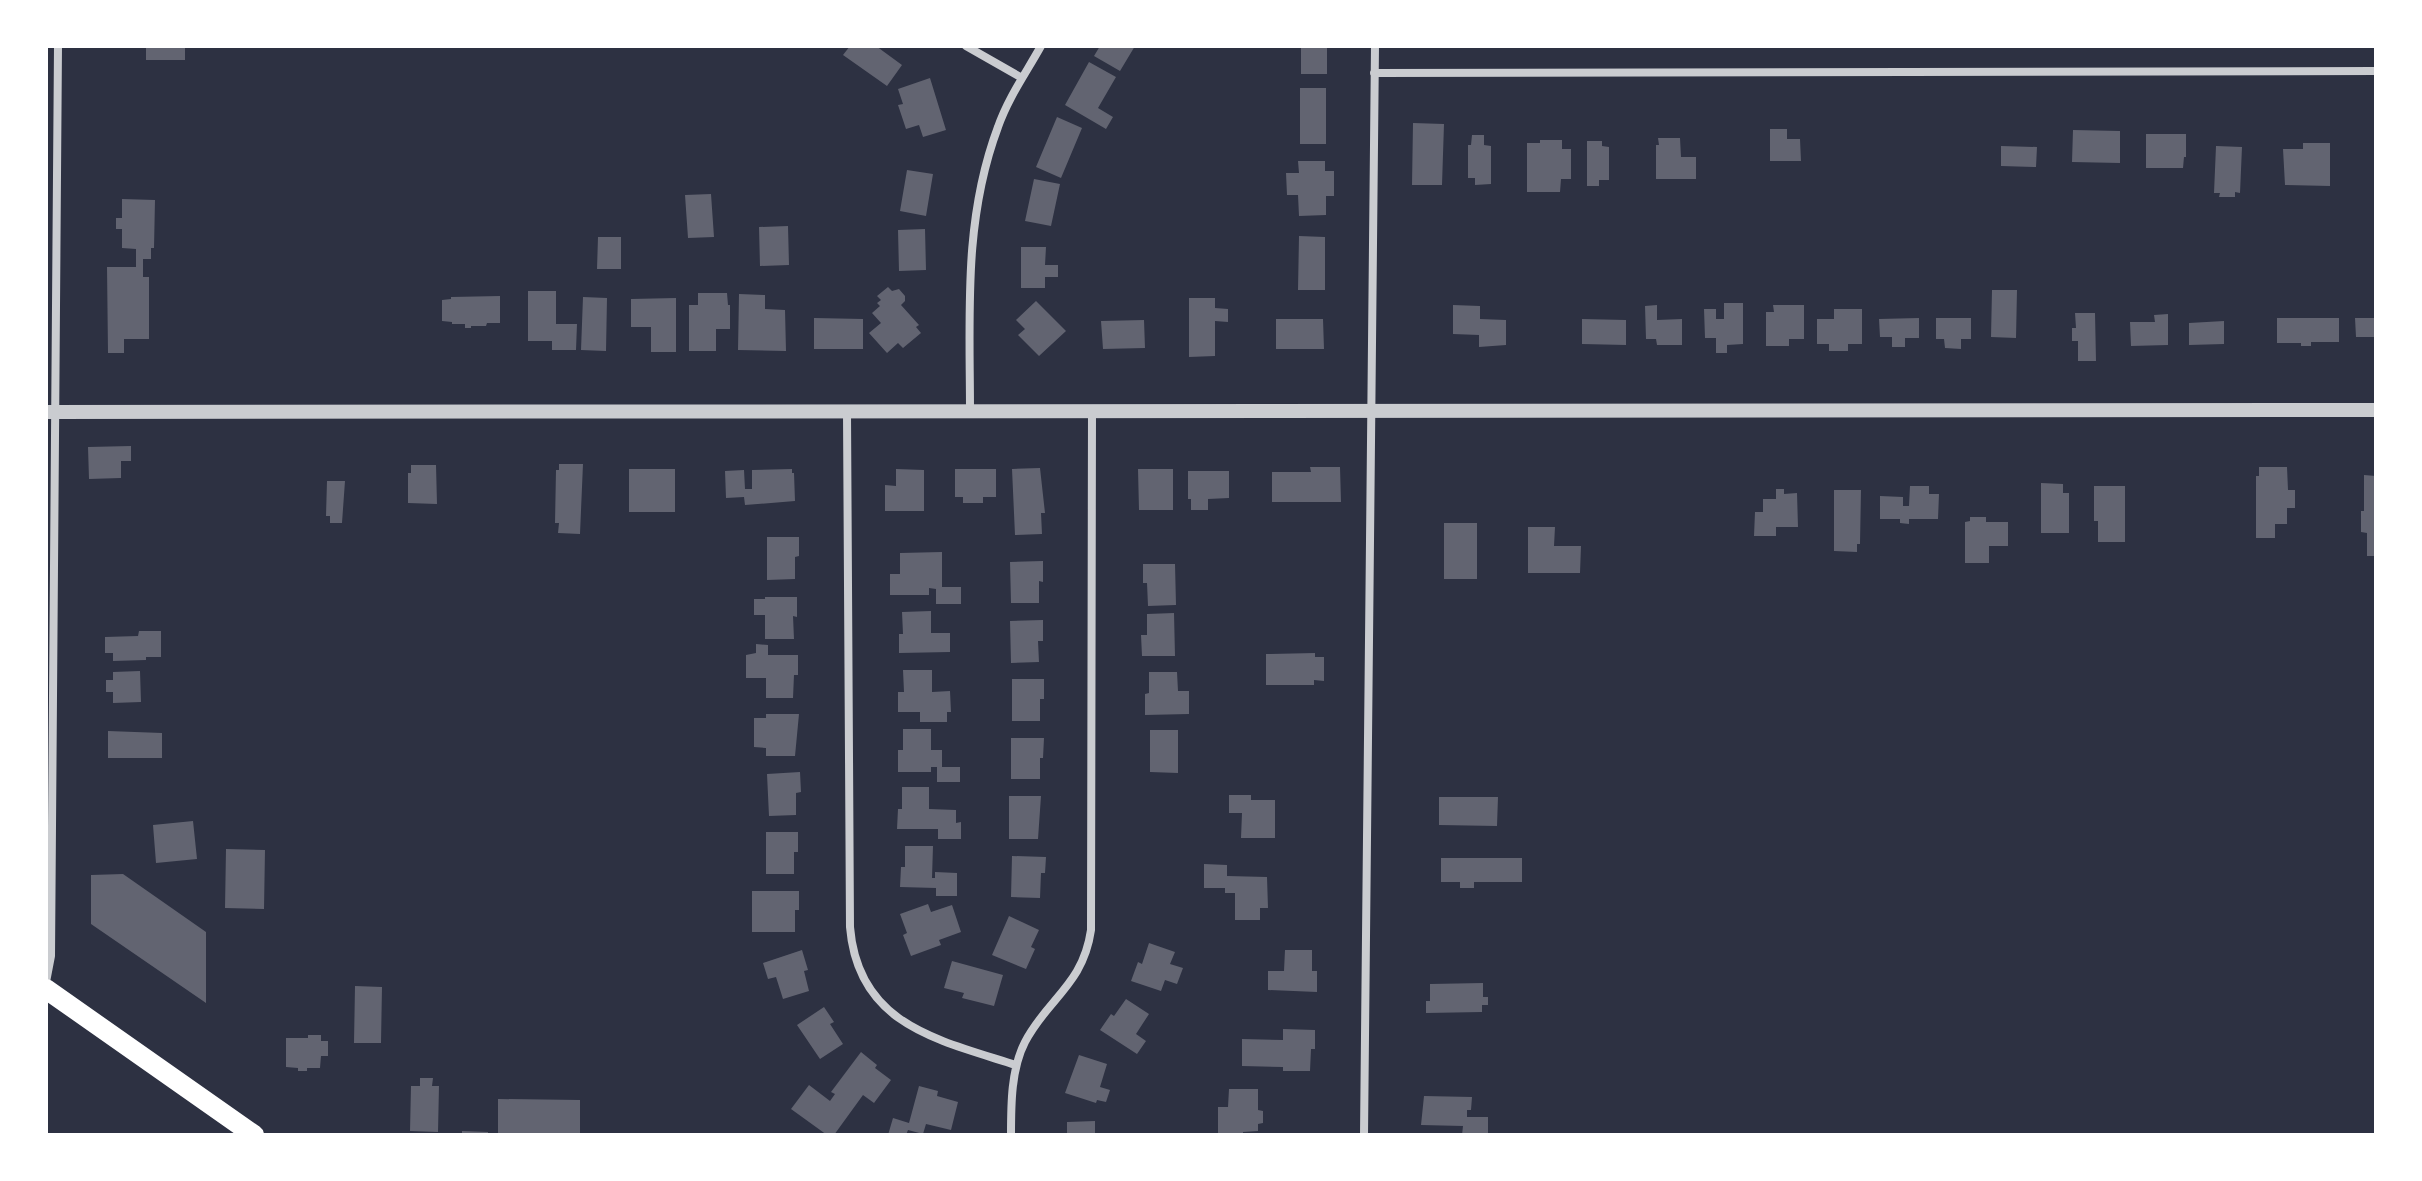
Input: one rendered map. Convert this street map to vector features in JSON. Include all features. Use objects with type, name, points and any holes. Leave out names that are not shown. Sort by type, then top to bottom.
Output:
[{"type":"main road","points":[[46,989],[254,1135]]},
{"type":"street","points":[[46,982],[51,956],[50,412],[58,46]]},
{"type":"street","points":[[966,46],[1022,78]]},
{"type":"street","points":[[970,413],[971,249],[975,210],[983,172],[999,124],[1041,46]]},
{"type":"street","points":[[1364,1135],[1375,46]]},
{"type":"street","points":[[1374,73],[2376,71]]},
{"type":"street","points":[[50,412],[2376,410]]},
{"type":"street","points":[[1011,1135],[1016,1065],[1034,1027],[1077,973],[1085,958],[1091,930],[1092,411]]},
{"type":"street","points":[[847,413],[852,948],[867,987],[903,1023],[931,1037],[1016,1065]]},
{"type":"building","points":[[146,46],[185,46],[185,60],[146,60]]},
{"type":"building","points":[[850,46],[876,46],[902,65],[887,86],[843,55]]},
{"type":"building","points":[[1100,46],[1135,46],[1120,71],[1094,56]]},
{"type":"building","points":[[1301,46],[1327,46],[1327,74],[1301,74]]},
{"type":"building","points":[[1089,62],[1116,77],[1098,108],[1113,117],[1106,129],[1065,105]]},
{"type":"building","points":[[930,78],[946,130],[923,137],[919,125],[906,129],[898,105],[903,104],[898,89]]},
{"type":"building","points":[[1300,88],[1326,88],[1326,144],[1300,144]]},
{"type":"building","points":[[1057,117],[1082,128],[1061,178],[1036,167]]},
{"type":"building","points":[[1413,123],[1444,124],[1442,185],[1412,185]]},
{"type":"building","points":[[1770,129],[1787,129],[1787,139],[1800,139],[1801,161],[1770,161]]},
{"type":"building","points":[[2073,130],[2120,131],[2120,163],[2072,162]]},
{"type":"building","points":[[2146,134],[2186,134],[2183,168],[2146,168]]},
{"type":"building","points":[[1472,135],[1484,135],[1484,145],[1491,146],[1491,184],[1475,185],[1475,178],[1468,178],[1468,145],[1471,145]]},
{"type":"building","points":[[1658,138],[1680,138],[1681,157],[1696,157],[1696,179],[1656,179]]},
{"type":"building","points":[[1540,140],[1562,140],[1562,149],[1571,149],[1571,179],[1561,179],[1560,192],[1527,192],[1527,143],[1540,143]]},
{"type":"building","points":[[1587,141],[1602,141],[1602,146],[1609,147],[1609,180],[1599,180],[1599,186],[1587,186]]},
{"type":"building","points":[[2303,143],[2330,143],[2330,186],[2285,185],[2283,149],[2303,149]]},
{"type":"building","points":[[2001,146],[2037,147],[2036,167],[2001,166]]},
{"type":"building","points":[[2216,146],[2242,147],[2240,193],[2235,192],[2235,197],[2219,197],[2220,193],[2214,193]]},
{"type":"building","points":[[1298,161],[1325,161],[1325,171],[1334,171],[1334,196],[1326,196],[1326,215],[1299,216],[1298,195],[1287,195],[1286,173],[1299,173]]},
{"type":"building","points":[[907,170],[933,174],[926,216],[900,211]]},
{"type":"building","points":[[1034,179],[1060,184],[1051,226],[1025,221]]},
{"type":"building","points":[[711,194],[714,237],[688,238],[685,195]]},
{"type":"building","points":[[122,199],[155,200],[154,248],[151,248],[151,259],[143,259],[143,277],[149,277],[149,339],[124,339],[124,353],[108,353],[107,267],[136,267],[136,249],[122,248],[122,229],[116,229],[116,218],[122,218]]},
{"type":"building","points":[[788,226],[789,265],[760,266],[759,227]]},
{"type":"building","points":[[925,229],[926,270],[899,271],[898,230]]},
{"type":"building","points":[[1299,236],[1325,237],[1325,290],[1298,290]]},
{"type":"building","points":[[598,237],[621,237],[621,269],[597,269]]},
{"type":"building","points":[[1021,247],[1046,247],[1045,265],[1058,265],[1058,277],[1045,277],[1045,288],[1021,288]]},
{"type":"building","points":[[888,287],[892,291],[899,289],[905,296],[901,305],[919,325],[916,327],[921,333],[903,348],[898,343],[887,353],[869,333],[881,323],[872,313],[880,306],[877,303],[881,300],[877,296]]},
{"type":"building","points":[[1992,290],[2017,290],[2016,338],[1991,337]]},
{"type":"building","points":[[528,291],[556,291],[556,324],[577,324],[576,350],[552,350],[552,341],[528,341]]},
{"type":"building","points":[[698,293],[727,293],[730,329],[716,329],[716,351],[689,351],[689,305],[698,305]]},
{"type":"building","points":[[739,294],[765,295],[765,309],[785,310],[786,351],[738,350]]},
{"type":"building","points":[[500,296],[500,323],[465,328],[465,324],[442,321],[442,300]]},
{"type":"building","points":[[583,297],[607,298],[606,351],[581,350]]},
{"type":"building","points":[[676,298],[676,352],[651,352],[651,327],[631,327],[631,299]]},
{"type":"building","points":[[1189,298],[1215,298],[1215,308],[1228,309],[1228,322],[1215,321],[1215,356],[1189,357]]},
{"type":"building","points":[[1036,301],[1066,331],[1039,356],[1018,335],[1025,329],[1016,320]]},
{"type":"building","points":[[1724,303],[1743,303],[1743,344],[1727,345],[1727,353],[1716,353],[1716,338],[1705,338],[1704,309],[1716,309],[1716,319],[1724,319]]},
{"type":"building","points":[[1453,305],[1480,306],[1480,319],[1506,320],[1506,345],[1479,347],[1479,335],[1453,334]]},
{"type":"building","points":[[1657,305],[1657,320],[1682,319],[1682,345],[1657,345],[1656,339],[1646,339],[1645,306]]},
{"type":"building","points":[[1773,305],[1804,305],[1804,339],[1789,339],[1789,346],[1766,346],[1766,312],[1774,312]]},
{"type":"building","points":[[1834,309],[1862,309],[1862,344],[1848,344],[1848,351],[1829,351],[1829,344],[1817,344],[1817,319],[1834,319]]},
{"type":"building","points":[[2075,313],[2095,313],[2096,361],[2078,361],[2078,341],[2072,341],[2072,328],[2076,328]]},
{"type":"building","points":[[2168,314],[2168,345],[2131,346],[2130,322],[2155,322],[2154,315]]},
{"type":"building","points":[[814,318],[863,319],[863,349],[814,349]]},
{"type":"building","points":[[1919,318],[1919,338],[1905,338],[1905,347],[1892,347],[1892,337],[1880,337],[1879,319]]},
{"type":"building","points":[[1936,318],[1971,318],[1971,339],[1961,339],[1961,349],[1945,348],[1944,339],[1936,339]]},
{"type":"building","points":[[2277,318],[2339,318],[2339,342],[2311,342],[2311,346],[2277,343]]},
{"type":"building","points":[[2355,318],[2376,318],[2376,337],[2356,337]]},
{"type":"building","points":[[1276,319],[1323,319],[1324,349],[1276,349]]},
{"type":"building","points":[[1582,319],[1626,320],[1626,345],[1582,344]]},
{"type":"building","points":[[1144,320],[1145,348],[1103,349],[1101,321]]},
{"type":"building","points":[[2224,321],[2224,344],[2189,345],[2189,323]]},
{"type":"building","points":[[131,446],[131,461],[121,461],[121,478],[89,479],[88,447]]},
{"type":"building","points":[[559,464],[583,464],[580,534],[558,533],[559,523],[555,523],[556,470],[559,470]]},
{"type":"building","points":[[411,465],[436,465],[437,504],[408,503]]},
{"type":"building","points":[[1310,467],[1340,467],[1341,502],[1272,502],[1272,472],[1311,472]]},
{"type":"building","points":[[2259,467],[2287,467],[2288,490],[2295,490],[2295,508],[2287,508],[2287,524],[2275,524],[2275,538],[2256,538],[2256,476],[2259,476]]},
{"type":"building","points":[[1040,468],[1045,513],[1041,513],[1042,534],[1015,535],[1012,469]]},
{"type":"building","points":[[629,469],[675,469],[675,512],[629,512]]},
{"type":"building","points":[[792,469],[795,501],[745,505],[744,497],[726,498],[725,471],[744,470],[745,489],[752,489],[752,470]]},
{"type":"building","points":[[896,469],[924,470],[924,511],[885,511],[885,485],[896,486]]},
{"type":"building","points":[[955,469],[996,469],[996,497],[983,497],[983,503],[963,503],[963,497],[955,497]]},
{"type":"building","points":[[1138,469],[1173,469],[1173,510],[1139,510]]},
{"type":"building","points":[[1188,471],[1229,471],[1229,498],[1208,499],[1208,510],[1191,510]]},
{"type":"building","points":[[2364,475],[2376,476],[2376,556],[2367,556],[2367,533],[2361,532]]},
{"type":"building","points":[[327,481],[345,481],[342,523],[330,523],[330,516],[326,516]]},
{"type":"building","points":[[2041,483],[2063,484],[2063,493],[2069,493],[2069,533],[2041,533]]},
{"type":"building","points":[[1910,486],[1929,486],[1929,494],[1939,494],[1938,519],[1909,519],[1909,524],[1900,523],[1900,519],[1880,519],[1880,496],[1903,497],[1903,506],[1909,506]]},
{"type":"building","points":[[2094,486],[2125,486],[2125,542],[2098,542],[2098,521],[2094,521]]},
{"type":"building","points":[[1776,489],[1784,489],[1784,494],[1797,493],[1798,527],[1776,527],[1776,536],[1754,536],[1755,512],[1763,512],[1763,499],[1776,499]]},
{"type":"building","points":[[1834,490],[1861,490],[1860,544],[1857,544],[1857,552],[1834,551]]},
{"type":"building","points":[[1970,517],[1986,517],[1986,522],[2008,522],[2008,546],[1989,546],[1989,563],[1965,563],[1965,522],[1970,521]]},
{"type":"building","points":[[1444,523],[1477,523],[1477,579],[1444,579]]},
{"type":"building","points":[[1528,527],[1555,527],[1554,546],[1581,546],[1580,573],[1528,573]]},
{"type":"building","points":[[767,537],[799,537],[795,579],[767,580]]},
{"type":"building","points":[[942,552],[942,587],[961,587],[961,604],[936,604],[936,589],[929,588],[929,595],[890,595],[890,574],[900,574],[900,553]]},
{"type":"building","points":[[1043,561],[1039,603],[1011,603],[1010,562]]},
{"type":"building","points":[[1143,564],[1175,564],[1176,605],[1148,606]]},
{"type":"building","points":[[797,597],[797,617],[793,616],[794,639],[765,639],[765,615],[754,615],[754,599]]},
{"type":"building","points":[[931,611],[931,633],[950,633],[950,652],[899,653],[899,634],[903,634],[902,612]]},
{"type":"building","points":[[1174,613],[1175,656],[1142,656],[1141,635],[1147,635],[1147,614]]},
{"type":"building","points":[[1043,620],[1043,641],[1038,641],[1039,662],[1011,663],[1010,621]]},
{"type":"building","points":[[139,631],[161,631],[161,657],[113,661],[113,653],[105,653],[105,637],[138,636]]},
{"type":"building","points":[[756,644],[768,645],[768,655],[798,655],[793,698],[766,698],[766,678],[746,678],[746,655],[756,653]]},
{"type":"building","points":[[1315,653],[1315,657],[1324,657],[1324,681],[1314,680],[1314,685],[1266,685],[1266,654]]},
{"type":"building","points":[[903,670],[932,670],[932,692],[950,691],[951,712],[947,712],[947,722],[920,722],[920,712],[898,712],[898,692],[904,692]]},
{"type":"building","points":[[140,671],[141,702],[113,703],[113,692],[106,692],[106,680],[113,680],[113,672]]},
{"type":"building","points":[[1149,672],[1177,672],[1178,691],[1189,691],[1189,714],[1145,715]]},
{"type":"building","points":[[1012,679],[1044,679],[1040,721],[1012,721]]},
{"type":"building","points":[[766,714],[799,714],[795,756],[766,756],[766,748],[754,747],[754,718],[766,718]]},
{"type":"building","points":[[903,729],[931,729],[931,750],[942,750],[942,767],[960,767],[960,782],[937,782],[937,767],[931,767],[931,772],[898,772],[898,750],[903,750]]},
{"type":"building","points":[[1150,730],[1178,730],[1178,773],[1150,772]]},
{"type":"building","points":[[108,731],[162,733],[162,758],[108,758]]},
{"type":"building","points":[[1011,738],[1044,738],[1040,779],[1011,779]]},
{"type":"building","points":[[800,772],[801,792],[796,793],[796,815],[769,816],[767,774]]},
{"type":"building","points":[[902,787],[929,787],[929,809],[956,810],[956,823],[961,822],[961,839],[938,839],[938,829],[897,829],[898,809],[902,809]]},
{"type":"building","points":[[1229,795],[1251,795],[1251,800],[1275,800],[1275,838],[1241,838],[1242,813],[1229,813]]},
{"type":"building","points":[[1009,796],[1041,796],[1038,839],[1009,839]]},
{"type":"building","points":[[1439,797],[1498,797],[1497,826],[1439,825]]},
{"type":"building","points":[[193,821],[197,859],[156,863],[153,825]]},
{"type":"building","points":[[766,832],[798,832],[794,874],[766,874]]},
{"type":"building","points":[[905,846],[933,846],[932,878],[935,878],[935,872],[957,873],[957,896],[936,896],[936,888],[900,887],[901,867],[905,867]]},
{"type":"building","points":[[226,849],[265,850],[264,909],[225,908]]},
{"type":"building","points":[[1012,856],[1046,857],[1045,873],[1041,873],[1040,898],[1011,897]]},
{"type":"building","points":[[1441,858],[1522,858],[1522,882],[1474,882],[1474,888],[1460,888],[1460,882],[1441,882]]},
{"type":"building","points":[[1204,864],[1227,865],[1227,876],[1267,877],[1268,908],[1260,908],[1260,920],[1235,920],[1235,893],[1225,893],[1225,888],[1204,888]]},
{"type":"building","points":[[123,874],[206,932],[206,1003],[91,924],[91,875]]},
{"type":"building","points":[[752,891],[799,891],[795,932],[752,932]]},
{"type":"building","points":[[928,904],[931,912],[952,905],[961,932],[939,940],[941,945],[911,956],[903,935],[907,933],[900,914]]},
{"type":"building","points":[[1009,916],[1039,930],[1026,969],[992,955]]},
{"type":"building","points":[[1149,943],[1175,952],[1170,964],[1183,968],[1177,984],[1165,980],[1161,991],[1131,981],[1138,962],[1142,964]]},
{"type":"building","points":[[802,950],[808,970],[804,971],[809,991],[783,999],[776,977],[768,979],[763,963]]},
{"type":"building","points":[[1285,950],[1312,950],[1312,971],[1317,971],[1317,992],[1268,990],[1268,971],[1284,971]]},
{"type":"building","points":[[952,961],[1003,975],[994,1006],[962,998],[964,993],[944,988]]},
{"type":"building","points":[[1483,983],[1483,997],[1488,997],[1488,1005],[1482,1005],[1482,1012],[1426,1013],[1430,984]]},
{"type":"building","points":[[355,986],[382,987],[381,1043],[354,1043]]},
{"type":"building","points":[[1126,999],[1149,1014],[1136,1034],[1146,1041],[1137,1054],[1100,1030]]},
{"type":"building","points":[[824,1007],[834,1022],[830,1024],[843,1044],[820,1059],[797,1025]]},
{"type":"building","points":[[1283,1029],[1315,1030],[1310,1071],[1242,1066],[1242,1039],[1283,1040]]},
{"type":"building","points":[[308,1035],[321,1035],[321,1041],[328,1041],[328,1056],[321,1056],[320,1068],[298,1071],[298,1068],[286,1067],[286,1038],[308,1038]]},
{"type":"building","points":[[861,1052],[891,1080],[874,1103],[863,1095],[834,1135],[827,1135],[791,1109],[809,1085],[830,1101],[835,1094],[831,1092]]},
{"type":"building","points":[[1079,1055],[1107,1064],[1100,1087],[1110,1090],[1106,1102],[1097,1100],[1096,1103],[1065,1093]]},
{"type":"building","points":[[420,1078],[433,1078],[432,1086],[439,1086],[438,1132],[410,1131],[411,1086],[420,1086]]},
{"type":"building","points":[[919,1086],[938,1091],[937,1096],[958,1102],[951,1130],[926,1124],[923,1134],[908,1130],[906,1135],[888,1135],[893,1118],[909,1123]]},
{"type":"building","points":[[1229,1089],[1258,1089],[1258,1110],[1263,1111],[1263,1123],[1258,1124],[1258,1131],[1243,1132],[1243,1135],[1218,1135],[1218,1107],[1228,1107]]},
{"type":"building","points":[[1424,1096],[1472,1097],[1467,1117],[1488,1117],[1488,1135],[1462,1135],[1463,1126],[1421,1125]]},
{"type":"building","points":[[498,1099],[580,1100],[580,1135],[498,1135]]},
{"type":"building","points":[[1095,1121],[1095,1135],[1067,1135],[1067,1122]]},
{"type":"building","points":[[462,1131],[488,1132],[488,1135],[462,1135]]}]
